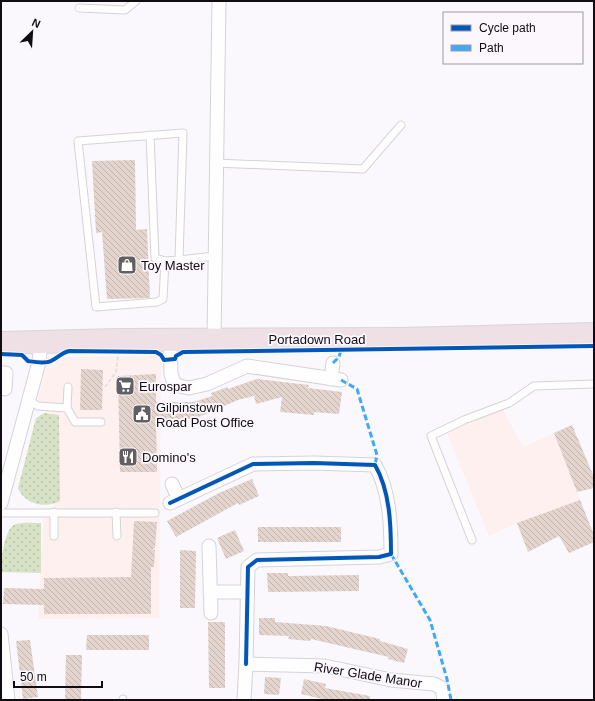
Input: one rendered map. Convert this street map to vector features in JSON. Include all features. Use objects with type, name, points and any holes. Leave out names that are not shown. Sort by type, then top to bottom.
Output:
[{"type":"highway","name":"Portadown Road","points":[[1,342],[170,339],[399,339],[594,334]]},
{"type":"street","points":[[214,339],[219,1]]},
{"type":"street","points":[[170,339],[171,374],[174,383],[179,386],[189,388],[207,384],[247,366],[336,380],[333,363]]},
{"type":"street","points":[[1,503],[3,486],[39,362],[40,342]]},
{"type":"street","points":[[1,373],[6,373],[5,389]]},
{"type":"street","points":[[172,484],[175,501],[253,464],[314,463],[375,465],[380,474],[391,523],[391,554],[380,557],[257,560],[248,567],[244,700]]},
{"type":"street","points":[[210,546],[211,613]]},
{"type":"street","points":[[210,592],[247,592]]},
{"type":"street","points":[[5,633],[8,700]]},
{"type":"street","name":"River Glade Manor","points":[[246,664],[325,666],[391,680],[434,684],[442,688],[444,700]]},
{"type":"lane","points":[[79,8],[125,10],[136,1]]},
{"type":"lane","points":[[216,163],[362,169],[401,125]]},
{"type":"lane","points":[[165,261],[163,299],[157,302],[96,307],[78,141],[183,133],[180,260]]},
{"type":"lane","points":[[150,135],[155,258],[165,261],[215,256]]},
{"type":"lane","points":[[472,540],[431,436],[464,420],[509,403],[534,386],[594,384]]},
{"type":"lane","points":[[68,387],[67,408],[75,422],[101,422]]},
{"type":"lane","points":[[28,400],[38,406],[67,408]]},
{"type":"lane","points":[[54,512],[54,536]]},
{"type":"lane","points":[[116,512],[117,536]]},
{"type":"lane","points":[[1,513],[154,513]]},
{"type":"path","points":[[112,352],[126,352]]},
{"type":"path","points":[[105,387],[116,372],[119,352]]},
{"type":"shaded area","points":[[161,355],[159,618],[38,619],[45,511],[55,510],[59,415],[36,409],[47,363],[65,357]]},
{"type":"shaded area","points":[[502,408],[523,447],[554,433],[594,535],[594,542],[569,553],[559,536],[528,552],[517,523],[489,536],[446,431]]},
{"type":"green space","points":[[44,413],[59,415],[60,501],[48,505],[36,504],[30,501],[25,498],[18,488],[36,418]]},
{"type":"green space","points":[[22,523],[41,523],[41,573],[1,572],[4,545],[12,526]]},
{"type":"building","points":[[135,160],[136,230],[147,229],[150,298],[107,299],[102,232],[96,233],[92,161]]},
{"type":"building","points":[[81,369],[103,370],[102,410],[80,410]]},
{"type":"building","points":[[156,374],[156,402],[194,402],[212,396],[211,393],[257,379],[309,385],[308,388],[342,392],[339,414],[314,412],[314,415],[280,412],[282,397],[256,404],[254,396],[238,400],[194,419],[156,419],[157,472],[120,472],[118,376]]},
{"type":"building","points":[[572,425],[594,477],[594,488],[577,492],[554,433]]},
{"type":"building","points":[[252,479],[259,496],[239,505],[238,503],[176,537],[167,521],[219,493]]},
{"type":"building","points":[[580,500],[594,535],[594,542],[569,553],[559,536],[528,552],[517,523]]},
{"type":"building","points":[[134,521],[157,522],[155,548],[152,550],[155,550],[154,567],[151,567],[151,614],[44,614],[44,605],[3,604],[4,588],[44,589],[44,578],[131,577]]},
{"type":"building","points":[[258,527],[341,527],[341,542],[258,542]]},
{"type":"building","points":[[235,530],[244,551],[226,559],[217,538]]},
{"type":"building","points":[[180,550],[196,551],[195,608],[180,608]]},
{"type":"building","points":[[267,573],[288,573],[288,576],[359,575],[359,591],[268,592]]},
{"type":"building","points":[[259,618],[275,618],[275,622],[326,626],[380,639],[380,641],[408,649],[404,663],[388,659],[389,657],[311,639],[310,641],[288,639],[289,636],[259,635]]},
{"type":"building","points":[[208,622],[225,622],[225,688],[209,688]]},
{"type":"building","points":[[87,635],[149,635],[149,650],[86,650]]},
{"type":"building","points":[[30,640],[38,697],[23,699],[16,641]]},
{"type":"building","points":[[66,655],[82,655],[81,700],[65,700]]},
{"type":"building","points":[[265,677],[281,678],[279,695],[264,694]]},
{"type":"building","points":[[304,679],[326,684],[325,688],[370,696],[370,700],[327,700],[301,694]]},
{"type":"marked path","points":[[333,363],[339,357],[341,350]]},
{"type":"marked path","points":[[341,380],[357,389],[377,455],[375,465]]},
{"type":"marked path","points":[[391,554],[430,620],[447,679],[451,700]]},
{"type":"cycle path","points":[[1,354],[22,355],[28,361],[43,363],[49,362],[69,351],[156,352],[161,355],[164,360],[175,359],[176,356],[183,352],[594,346]]},
{"type":"cycle path","points":[[170,503],[253,464],[314,463],[375,465],[380,475],[389,508],[391,554],[379,557],[257,560],[248,567],[246,664]]},
{"type":"place","name":"Toy Master","points":[[127,265]]},
{"type":"place","name":"Eurospar","points":[[125,386]]},
{"type":"place","name":"Gilpinstown Road Post Office","points":[[142,414]]},
{"type":"place","name":"Domino's","points":[[128,457]]}]
